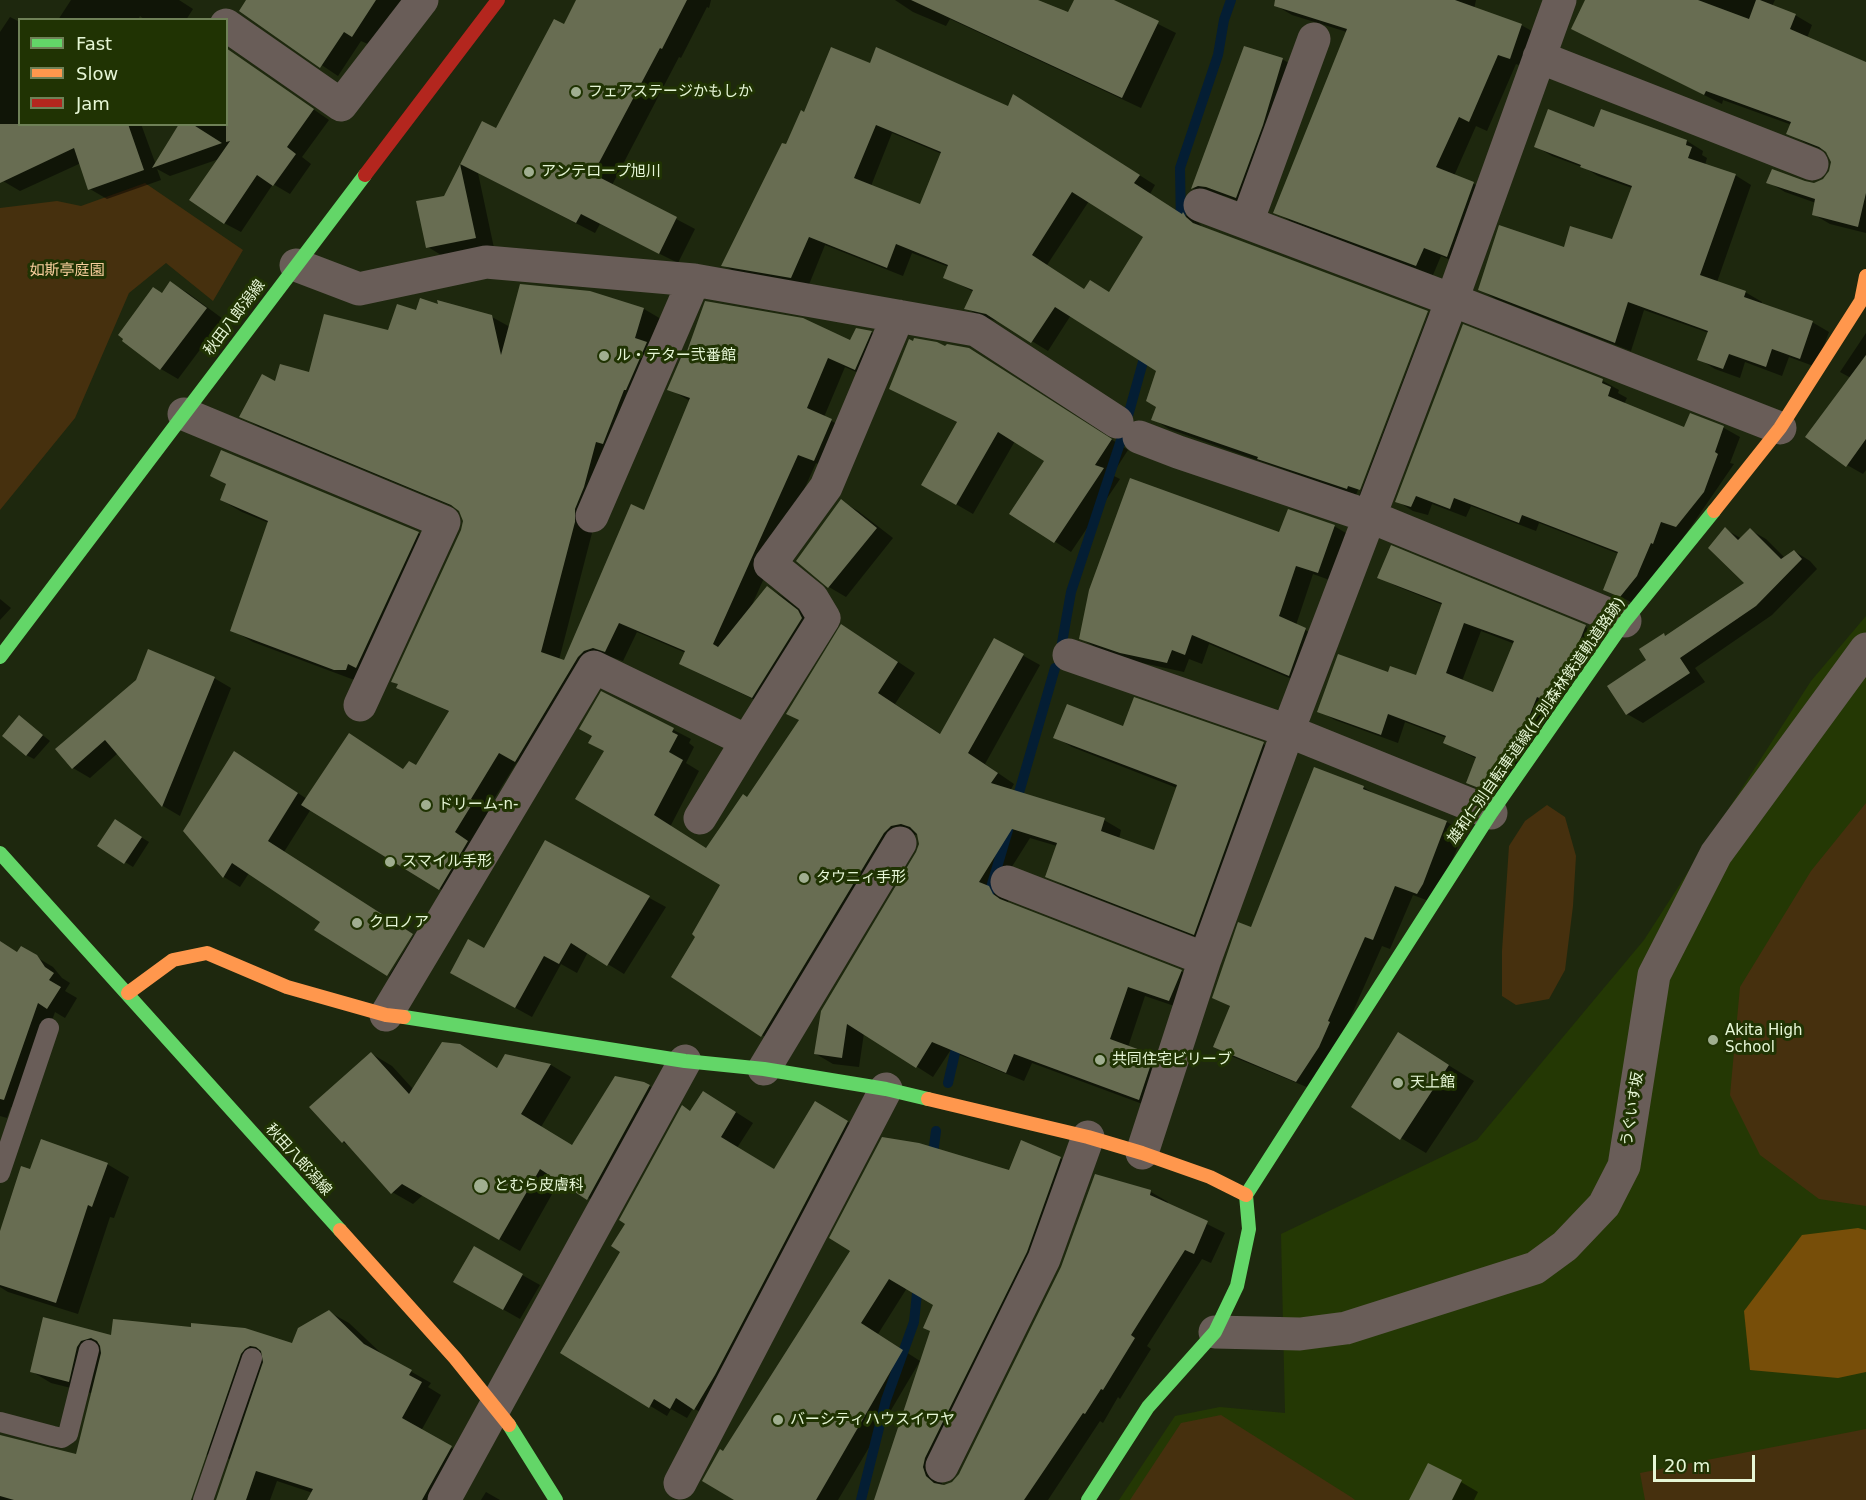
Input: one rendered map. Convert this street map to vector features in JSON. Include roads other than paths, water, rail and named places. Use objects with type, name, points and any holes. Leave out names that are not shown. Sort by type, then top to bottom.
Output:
[{"type":"street","points":[[228,26],[341,105],[422,0]]},
{"type":"street","name":"秋田八郎潟線","points":[[0,657],[498,0]]},
{"type":"street","points":[[1142,1153],[1205,959],[1288,731],[1452,300],[1560,0]]},
{"type":"street","points":[[1247,222],[1314,39]]},
{"type":"street","points":[[1539,57],[1812,164]]},
{"type":"street","points":[[1200,205],[1780,428]]},
{"type":"street","points":[[296,265],[359,289],[486,262],[694,280],[976,330],[1128,429],[1178,452],[1371,516],[1624,621]]},
{"type":"street","name":"雄和仁別自転車道線(仁別森林鉄道軌道路跡)","points":[[1246,1195],[1491,813],[1624,621],[1780,428],[1861,301],[1866,276]]},
{"type":"street","points":[[592,516],[694,280]]},
{"type":"street","points":[[700,818],[824,618],[812,598],[770,564],[826,487],[898,316]]},
{"type":"street","points":[[184,414],[444,522],[360,705]]},
{"type":"street","name":"うぐいす坂","points":[[1215,1332],[1300,1334],[1346,1328],[1535,1268],[1565,1246],[1581,1230],[1604,1205],[1624,1166],[1654,975],[1716,854],[1866,649]]},
{"type":"street","points":[[1069,655],[1288,731],[1491,813]]},
{"type":"street","points":[[386,1015],[594,667],[747,741]]},
{"type":"street","points":[[765,1069],[900,843]]},
{"type":"street","name":"秋田八郎潟線","points":[[0,853],[455,1358],[521,1442],[556,1500]]},
{"type":"street","points":[[1007,882],[1205,959]]},
{"type":"street","points":[[128,993],[172,960],[207,952],[287,987],[386,1015],[685,1061],[765,1069],[886,1089],[1088,1137],[1210,1177],[1246,1195],[1249,1229],[1237,1286],[1215,1332],[1148,1407],[1088,1500]]},
{"type":"street","points":[[444,1500],[685,1061]]},
{"type":"street","points":[[680,1483],[886,1089]]},
{"type":"street","points":[[942,1466],[1044,1259],[1088,1137]]},
{"type":"lane","points":[[0,1173],[49,1028]]},
{"type":"lane","points":[[0,1422],[62,1438],[68,1434],[88,1350]]},
{"type":"lane","points":[[203,1500],[252,1358]]},
{"type":"waterway","points":[[1181,226],[1180,168],[1218,55],[1224,20],[1231,0]]},
{"type":"waterway","points":[[1062,643],[1071,592],[1123,434],[1146,351]]},
{"type":"waterway","points":[[1016,803],[1055,668]]},
{"type":"waterway","points":[[987,901],[1008,830]]},
{"type":"waterway","points":[[948,1083],[958,1040]]},
{"type":"waterway","points":[[932,1161],[936,1131]]},
{"type":"waterway","points":[[861,1500],[886,1400],[914,1322],[918,1284]]},
{"type":"place","name":"フェアステージかもしか","points":[[576,92]]},
{"type":"place","name":"アンテロープ旭川","points":[[529,172]]},
{"type":"place","name":"ル・テター弐番館","points":[[604,356]]},
{"type":"place","name":"ドリーム-n-","points":[[426,805]]},
{"type":"place","name":"スマイル手形","points":[[390,862]]},
{"type":"place","name":"タウニィ手形","points":[[804,878]]},
{"type":"place","name":"クロノア","points":[[357,923]]},
{"type":"place","name":"Akita High School","points":[[1713,1040]]},
{"type":"place","name":"共同住宅ビリーブ","points":[[1100,1060]]},
{"type":"place","name":"天上館","points":[[1398,1083]]},
{"type":"place","name":"とむら皮膚科","points":[[481,1186]]},
{"type":"place","name":"バーシティハウスイワヤ","points":[[778,1420]]},
{"type":"park label","name":"如斯亭庭園","points":[[67,271]]}]
